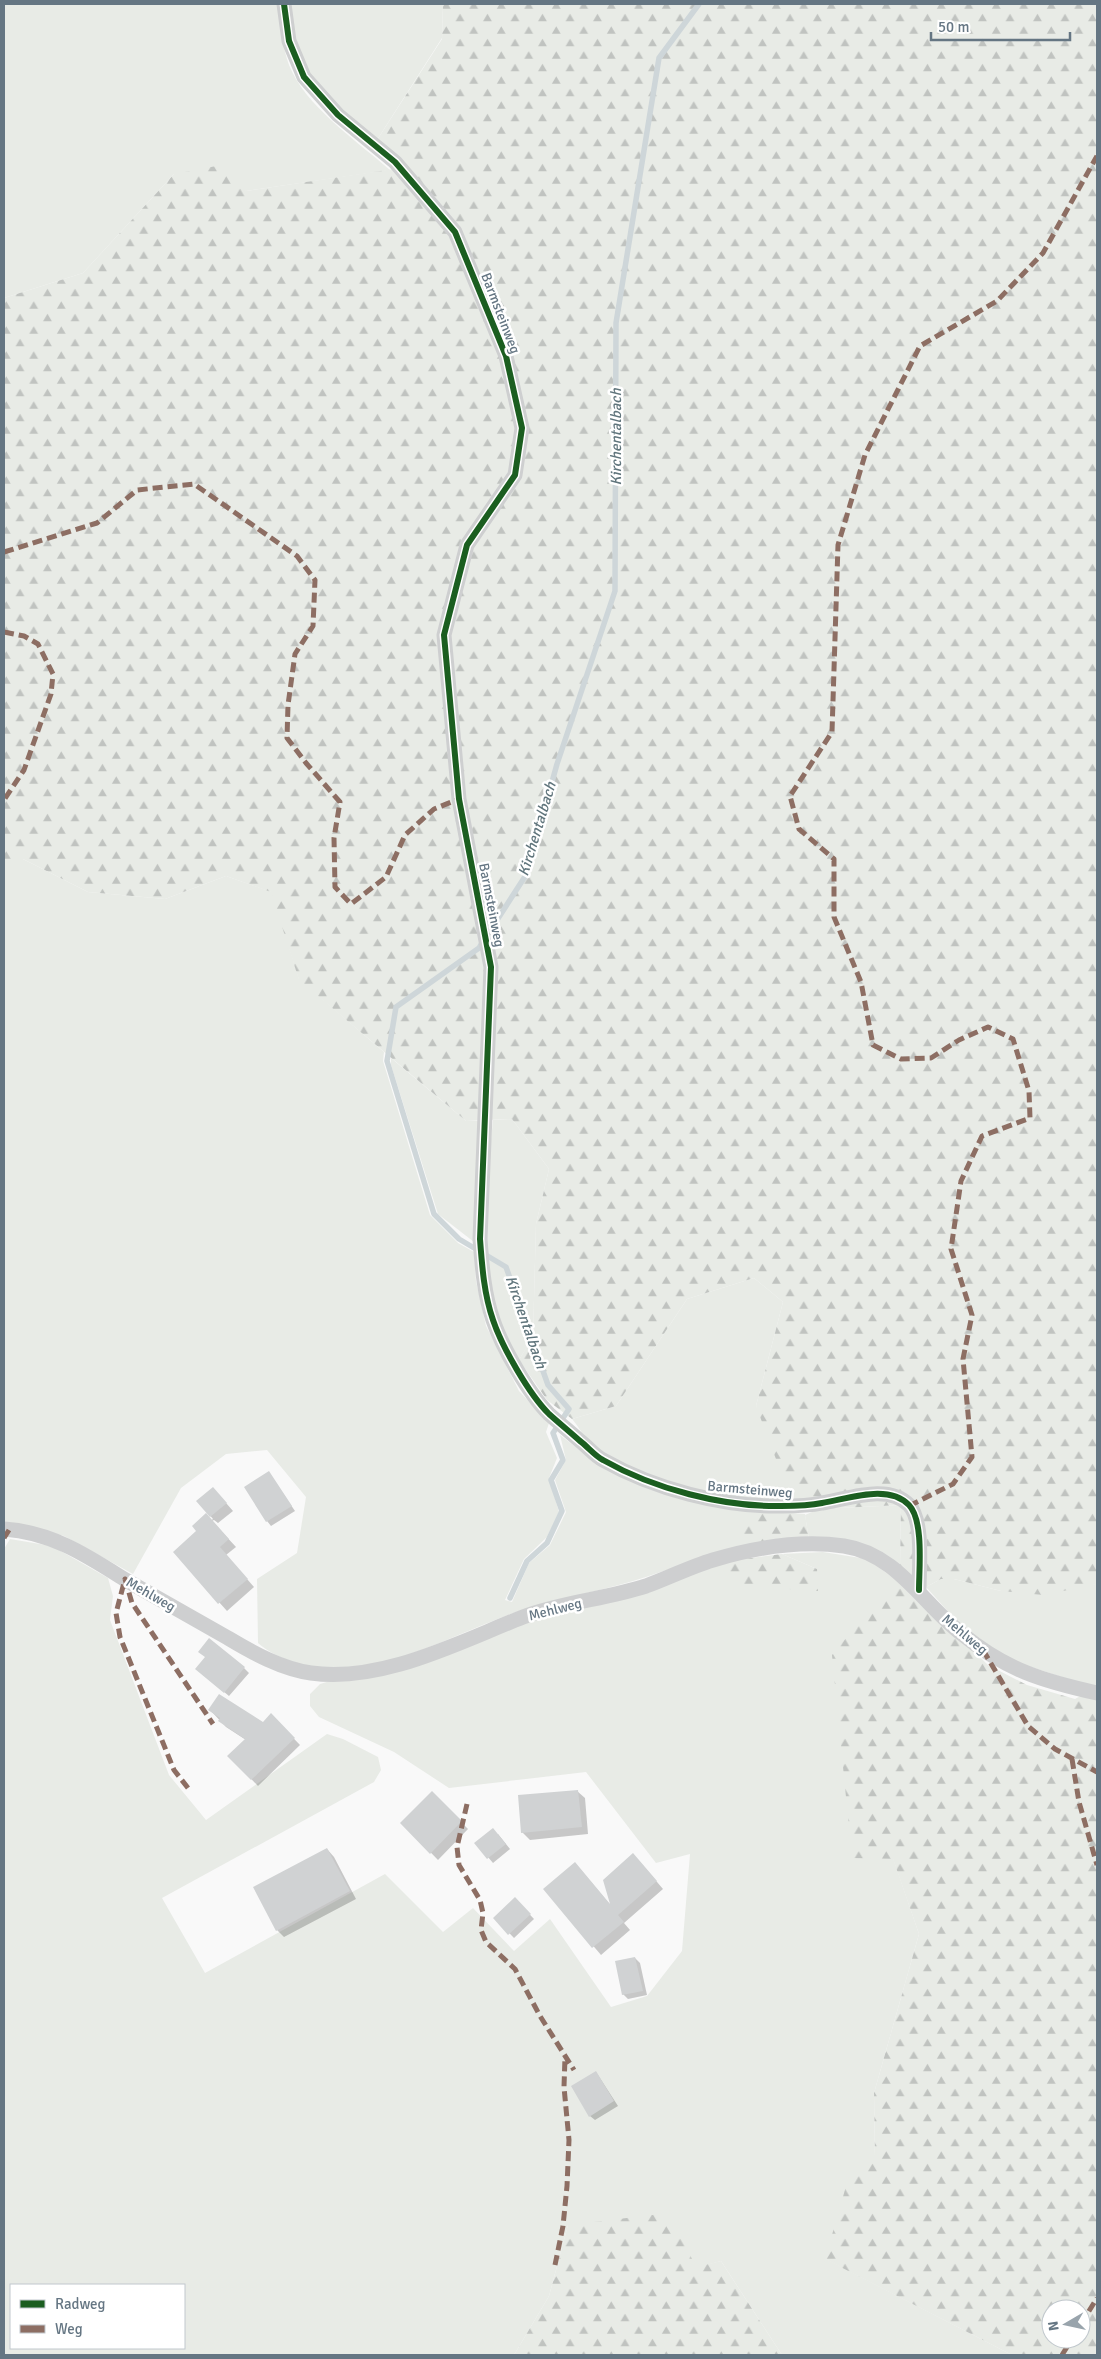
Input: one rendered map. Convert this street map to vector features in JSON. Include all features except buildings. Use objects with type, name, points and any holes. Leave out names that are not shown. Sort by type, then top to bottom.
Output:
[{"type":"street","name":"Barmsteinweg","points":[[284,4],[289,41],[304,77],[338,115],[395,162],[455,232],[506,356],[522,428],[515,475],[467,545],[444,635],[459,799],[492,967],[480,1238],[483,1280],[493,1321],[509,1358],[548,1413],[602,1460],[654,1484],[706,1499],[778,1506],[822,1503],[865,1494],[884,1494],[898,1497],[909,1506],[915,1516],[918,1532],[919,1590]]},
{"type":"street","name":"Mehlweg","points":[[4,1530],[47,1538],[80,1550],[124,1579],[251,1652],[308,1673],[333,1675],[359,1672],[407,1662],[529,1615],[645,1586],[713,1560],[752,1551],[796,1545],[845,1546],[877,1557],[919,1590],[958,1632],[1006,1665],[1048,1683],[1097,1693]]},
{"type":"green space","points":[[4,4],[279,4],[281,27],[289,65],[307,95],[333,122],[390,170],[246,191],[174,174],[83,273],[4,298]]},
{"type":"green space","points":[[290,4],[443,4],[442,38],[377,140],[338,108],[315,84],[306,70],[298,55],[292,34]]},
{"type":"green space","points":[[443,4],[1097,4],[1097,1584],[1044,1595],[1001,1591],[954,1579],[941,1579],[926,1587],[900,1566],[901,1505],[818,1509],[782,1475],[756,1406],[783,1302],[754,1278],[687,1299],[616,1406],[572,1419],[547,1400],[519,1360],[533,1336],[536,1224],[549,1169],[512,1119],[466,1121],[299,980],[271,892],[226,876],[165,899],[88,892],[23,859],[4,859],[4,298],[83,273],[174,174],[227,164],[246,191],[407,167],[377,140],[442,39]]},
{"type":"green space","points":[[4,859],[23,859],[88,892],[165,899],[226,876],[272,892],[299,979],[384,1052],[383,1061],[430,1215],[458,1243],[474,1252],[476,1281],[486,1326],[519,1391],[549,1423],[546,1432],[557,1458],[549,1478],[559,1512],[547,1537],[524,1559],[505,1600],[512,1602],[529,1563],[550,1545],[566,1512],[555,1480],[566,1460],[560,1435],[598,1464],[751,1510],[748,1546],[705,1557],[633,1581],[519,1611],[392,1660],[347,1668],[324,1668],[300,1664],[277,1656],[258,1643],[257,1579],[297,1553],[306,1497],[267,1450],[226,1454],[181,1488],[133,1574],[64,1536],[25,1526],[4,1525]]},
{"type":"green space","points":[[391,1058],[466,1121],[480,1121],[474,1242],[438,1214],[391,1065]]},
{"type":"green space","points":[[512,1119],[549,1169],[536,1224],[533,1337],[519,1360],[503,1330],[496,1311],[490,1288],[486,1240],[487,1192],[493,1120]]},
{"type":"green space","points":[[754,1278],[783,1302],[756,1406],[810,1501],[743,1497],[680,1486],[615,1460],[591,1443],[572,1419],[616,1406],[687,1299]]},
{"type":"green space","points":[[901,1505],[900,1566],[809,1540],[805,1515],[819,1509]]},
{"type":"green space","points":[[751,1510],[805,1514],[809,1540],[748,1546],[739,1528]]},
{"type":"green space","points":[[10,1539],[52,1546],[108,1578],[113,1596],[110,1620],[169,1775],[206,1820],[327,1734],[343,1739],[378,1757],[381,1770],[374,1782],[162,1898],[205,1973],[385,1874],[443,1932],[473,1908],[514,1951],[550,1919],[611,2007],[647,1996],[682,1951],[690,1854],[656,1863],[586,1772],[449,1788],[394,1752],[319,1717],[310,1706],[310,1694],[320,1684],[714,1566],[817,1569],[782,1554],[823,1552],[867,1559],[895,1579],[852,1858],[893,1858],[919,1934],[874,2093],[875,2158],[826,2259],[1012,2355],[782,2355],[721,2261],[696,2268],[568,2225],[549,2296],[514,2355],[4,2355],[4,1549]]},
{"type":"green space","points":[[782,1554],[817,1569],[818,1591],[741,1586],[714,1566],[735,1560]]},
{"type":"green space","points":[[895,1579],[924,1602],[988,1665],[1027,1685],[1075,1699],[1097,1687],[1097,2355],[1012,2355],[825,2259],[853,2162],[875,2158],[874,2093],[919,1934],[893,1859],[852,1858],[832,1655]]},
{"type":"green space","points":[[941,1579],[954,1579],[1001,1591],[1097,1584],[1097,1687],[1095,1688],[1001,1657],[963,1628],[926,1587]]},
{"type":"green space","points":[[669,2213],[696,2267],[721,2261],[782,2355],[514,2355],[549,2296],[568,2225]]},
{"type":"waterway","name":"Kirchentalbach","points":[[488,934],[526,875],[557,764],[615,591],[616,323],[659,58],[699,4]]},
{"type":"waterway","name":"Kirchentalbach","points":[[483,941],[479,948],[396,1007],[387,1061],[434,1214],[459,1239],[506,1267],[548,1385],[569,1409],[553,1433],[563,1460],[551,1480],[562,1511],[547,1543],[527,1561],[510,1598]]},
{"type":"marked path","points":[[909,1506],[953,1484],[972,1457],[963,1359],[972,1315],[951,1249],[961,1181],[982,1136],[1030,1118],[1029,1091],[1013,1039],[988,1027],[959,1040],[931,1058],[901,1059],[873,1045],[861,982],[834,917],[834,859],[799,829],[790,796],[832,732],[838,545],[865,455],[920,346],[997,301],[1043,253],[1097,156]]},
{"type":"marked path","points":[[4,552],[97,523],[137,490],[194,484],[297,556],[315,580],[313,626],[295,654],[288,705],[287,738],[340,802],[334,838],[335,887],[351,904],[386,877],[405,835],[434,809],[459,799]]},
{"type":"marked path","points":[[4,632],[24,636],[38,644],[53,674],[51,694],[24,770],[4,800]]},
{"type":"marked path","points":[[4,1538],[9,1530]]},
{"type":"marked path","points":[[188,1788],[174,1770],[120,1637],[116,1613],[125,1579],[132,1603],[213,1724]]},
{"type":"marked path","points":[[983,1650],[1028,1726],[1055,1749],[1097,1772]]},
{"type":"marked path","points":[[1072,1759],[1079,1802],[1097,1865]]},
{"type":"marked path","points":[[467,1804],[457,1847],[459,1865],[480,1900],[483,1913],[481,1930],[486,1942],[515,1969],[540,2016],[574,2070]]},
{"type":"marked path","points":[[555,2265],[563,2226],[567,2186],[569,2140],[564,2087],[565,2057]]},
{"type":"marked path","points":[[1091,2308],[1097,2298]]},
{"type":"marked path","points":[[1062,2355],[1066,2349]]},
{"type":"cycle path","points":[[284,4],[289,41],[304,77],[338,115],[395,162],[455,232],[506,356],[522,428],[515,475],[467,545],[444,635],[459,799],[491,967],[480,1239],[485,1290],[497,1331],[525,1383],[549,1414],[594,1454],[644,1480],[666,1488],[713,1500],[759,1505],[817,1504],[867,1494],[890,1495],[900,1498],[914,1512],[917,1522],[920,1546],[919,1590]]}]
